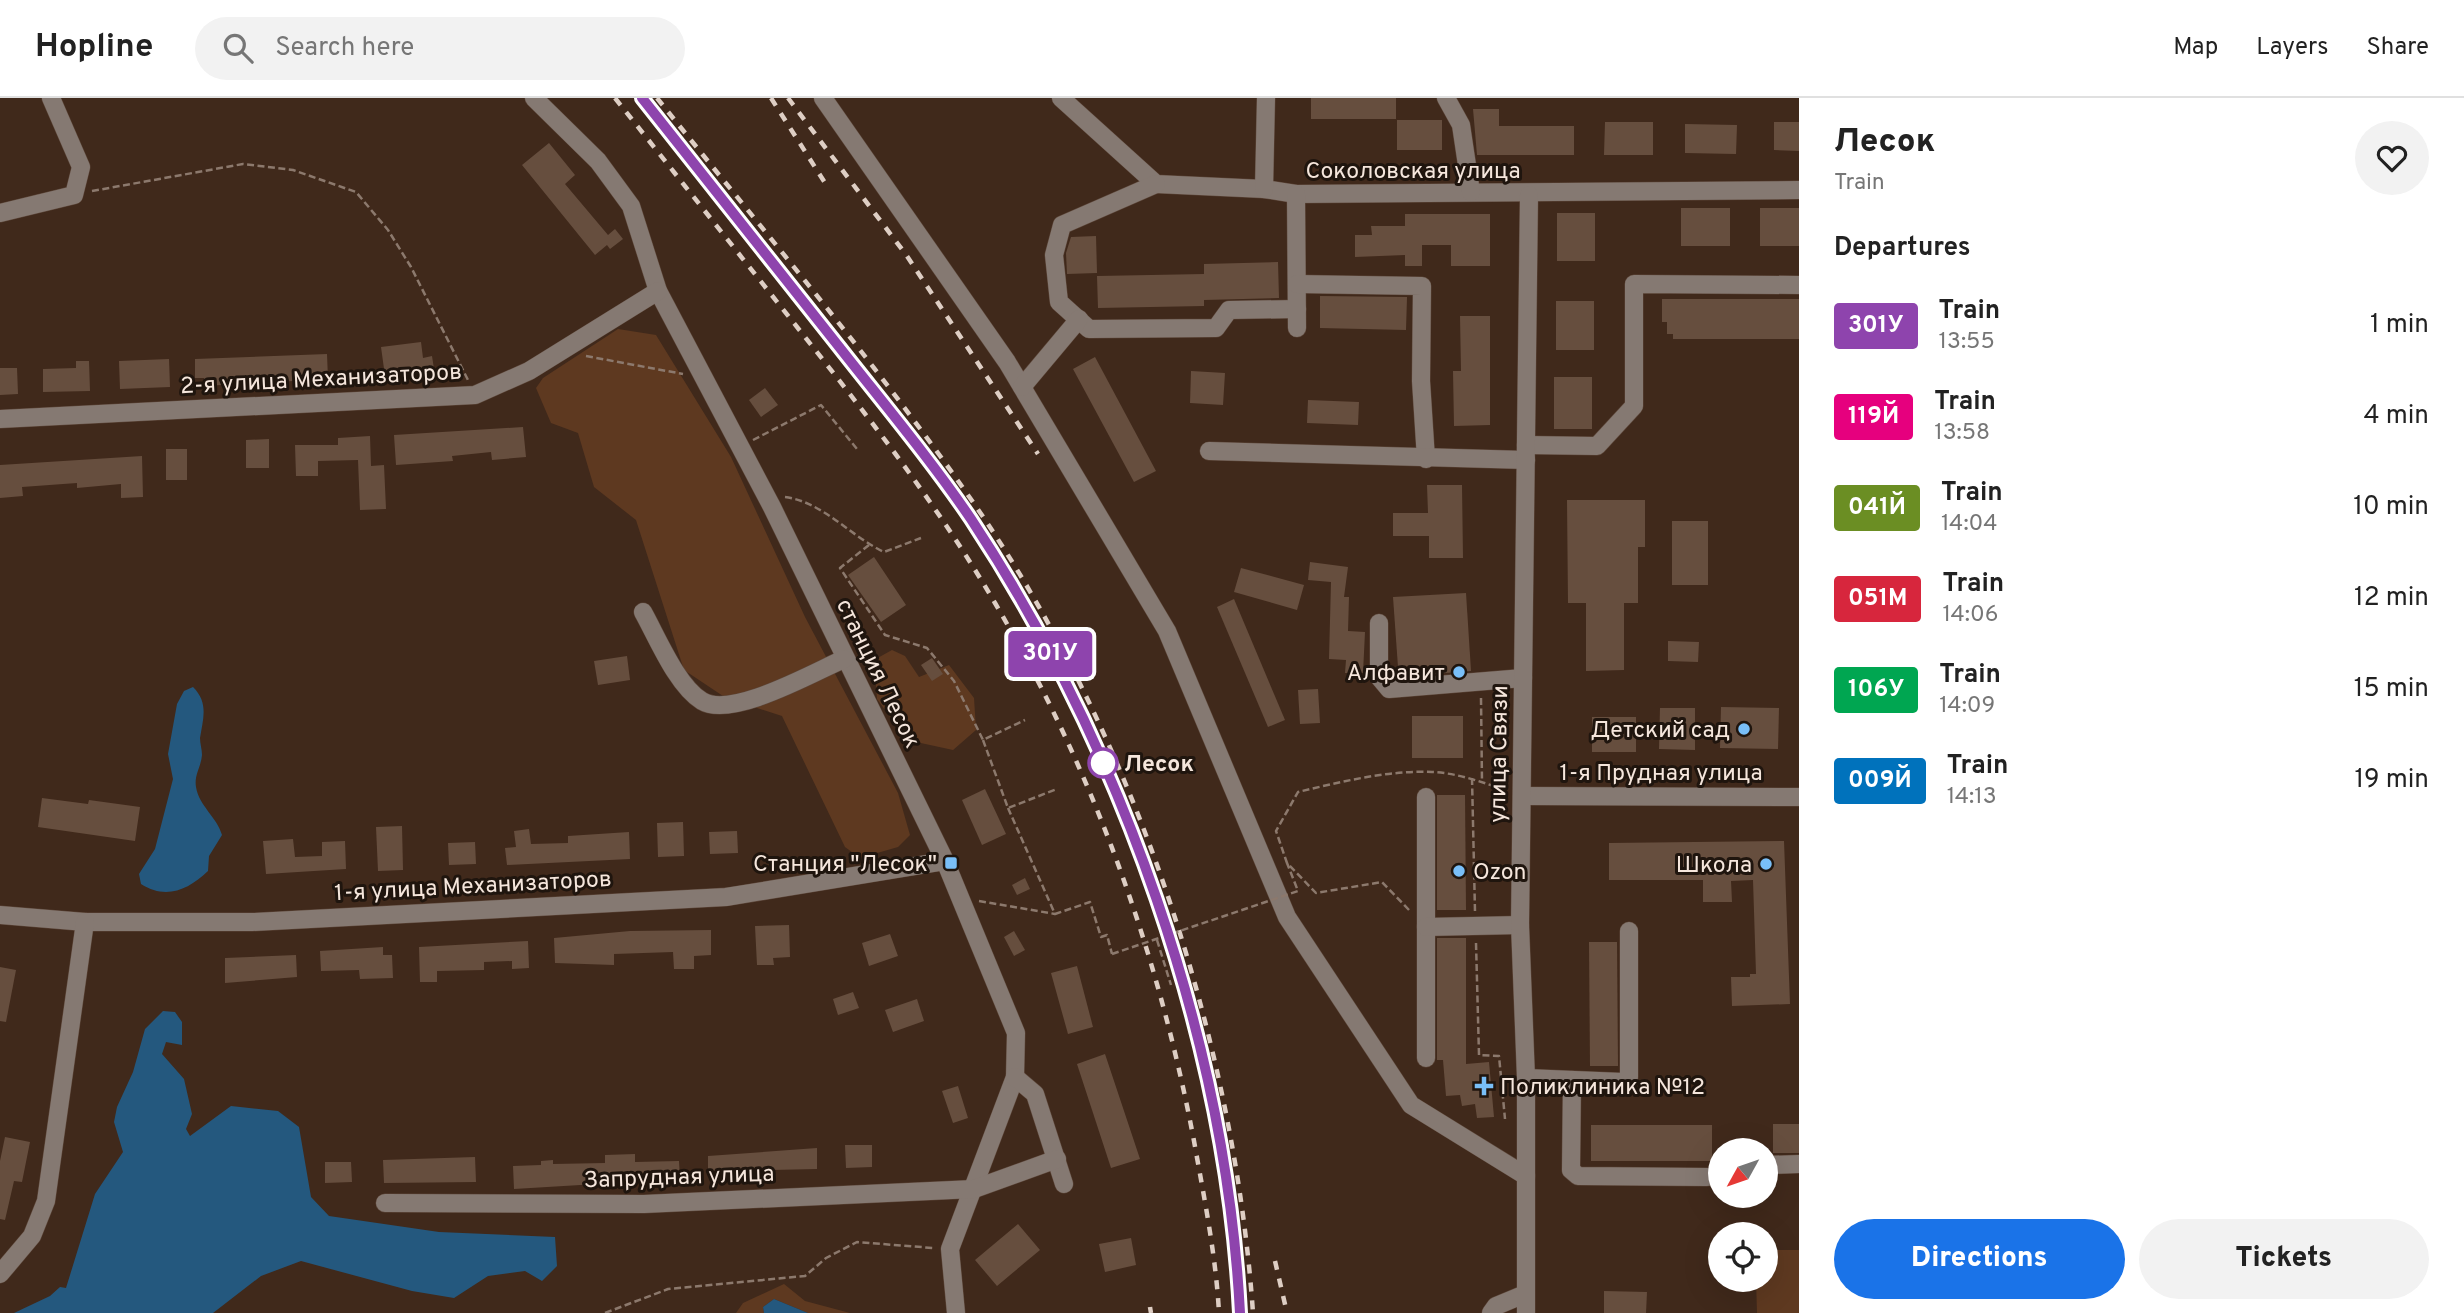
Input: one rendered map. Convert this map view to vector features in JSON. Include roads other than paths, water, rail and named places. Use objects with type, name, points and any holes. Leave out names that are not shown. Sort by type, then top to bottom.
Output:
[{"type":"street","points":[[0,213],[75,195],[81,167],[51,98]]},
{"type":"street","name":"станция Лесок","points":[[534,98],[598,161],[631,206],[658,291],[765,494],[945,861],[1016,1033],[1015,1077],[950,1249],[956,1313]]},
{"type":"street","points":[[823,98],[1021,387],[1167,631],[1287,917],[1411,1105],[1526,1176]]},
{"type":"street","points":[[1061,98],[1156,184],[1062,225],[1054,255],[1059,302],[1089,328],[1216,328],[1228,310],[1297,309]]},
{"type":"street","points":[[1264,189],[1266,98]]},
{"type":"street","points":[[1446,98],[1461,124],[1471,192]]},
{"type":"street","name":"Соколовская улица","points":[[1156,184],[1264,189],[1296,194],[1471,192],[1529,195],[1799,190]]},
{"type":"street","points":[[1296,194],[1297,328]]},
{"type":"street","name":"улица Связи","points":[[1526,1313],[1526,1078],[1520,925],[1529,195]]},
{"type":"street","points":[[1297,284],[1422,286],[1421,381],[1426,459]]},
{"type":"street","points":[[1209,451],[1426,459],[1597,446],[1634,407],[1634,284],[1799,285]]},
{"type":"street","name":"2-я улица Механизаторов","points":[[0,419],[475,395],[530,371],[658,291]]},
{"type":"street","points":[[1021,387],[1079,319]]},
{"type":"street","points":[[643,612],[687,687],[703,702],[719,706],[756,698],[844,659]]},
{"type":"street","points":[[1378,623],[1379,677],[1389,689],[1523,678]]},
{"type":"street","name":"1-я Прудная улица","points":[[1522,796],[1799,797]]},
{"type":"street","points":[[1426,797],[1426,1058]]},
{"type":"street","name":"1-я улица Механизаторов","points":[[0,915],[85,922],[252,922],[726,897],[945,861]]},
{"type":"street","points":[[0,1274],[32,1236],[46,1201],[85,922]]},
{"type":"street","points":[[1426,927],[1520,925]]},
{"type":"street","points":[[1526,1078],[1623,1082],[1629,1077],[1629,931]]},
{"type":"street","points":[[1015,1077],[1035,1094],[1065,1184]]},
{"type":"street","points":[[1572,1080],[1571,1170],[1578,1176],[1707,1177]]},
{"type":"street","name":"Запрудная улица","points":[[385,1203],[644,1204],[974,1189],[1056,1159]]},
{"type":"street","points":[[1778,1165],[1799,1164]]},
{"type":"street","points":[[1491,1313],[1496,1306],[1525,1294]]},
{"type":"water","points":[[193,687],[201,699],[204,711],[200,738],[202,755],[196,787],[222,835],[209,856],[208,871],[185,888],[159,891],[141,884],[139,874],[155,849],[173,779],[168,754],[177,704],[184,691]]},
{"type":"water","points":[[163,1011],[175,1012],[182,1022],[182,1045],[166,1042],[162,1054],[184,1079],[192,1114],[186,1129],[190,1136],[231,1106],[278,1111],[299,1127],[311,1197],[329,1216],[439,1232],[555,1237],[557,1266],[542,1281],[525,1271],[488,1276],[454,1298],[412,1291],[301,1261],[261,1276],[213,1313],[14,1313],[50,1296],[60,1287],[66,1288],[95,1194],[123,1152],[114,1122],[117,1107],[133,1072],[145,1029]]},
{"type":"water","points":[[774,1299],[808,1313],[764,1313],[763,1307]]},
{"type":"railway","points":[[615,98],[903,464],[951,532],[1030,666],[1092,797],[1118,863],[1162,1000],[1206,1205],[1219,1313]]},
{"type":"railway","points":[[642,98],[956,498],[1025,607],[1074,701],[1118,798],[1156,899],[1188,1001],[1213,1105],[1230,1210],[1240,1313]]},
{"type":"railway","points":[[657,98],[821,300],[940,455],[1033,597],[1084,691],[1128,790],[1167,893],[1199,998],[1224,1103],[1242,1209],[1253,1313]]},
{"type":"railway","points":[[771,98],[827,186]]},
{"type":"railway","points":[[788,98],[907,256],[1038,454]]},
{"type":"railway","points":[[1275,1261],[1287,1313]]},
{"type":"railway","points":[[1150,1307],[1151,1313]]},
{"type":"train","name":"301У","points":[[642,98],[923,454],[969,517],[1035,625],[1071,693],[1139,853],[1164,923],[1188,1007],[1210,1099],[1227,1195],[1240,1313]]},
{"type":"place","name":"Алфавит","points":[[1459,672]]},
{"type":"place","name":"Детский сад","points":[[1744,729]]},
{"type":"place","name":"Лесок","points":[[1103,763]]},
{"type":"place","name":"Станция \"Лесок\"","points":[[951,863]]},
{"type":"place","name":"Школа","points":[[1766,864]]},
{"type":"place","name":"Ozon","points":[[1459,871]]},
{"type":"place","name":"Поликлиника №12","points":[[1484,1086]]}]
